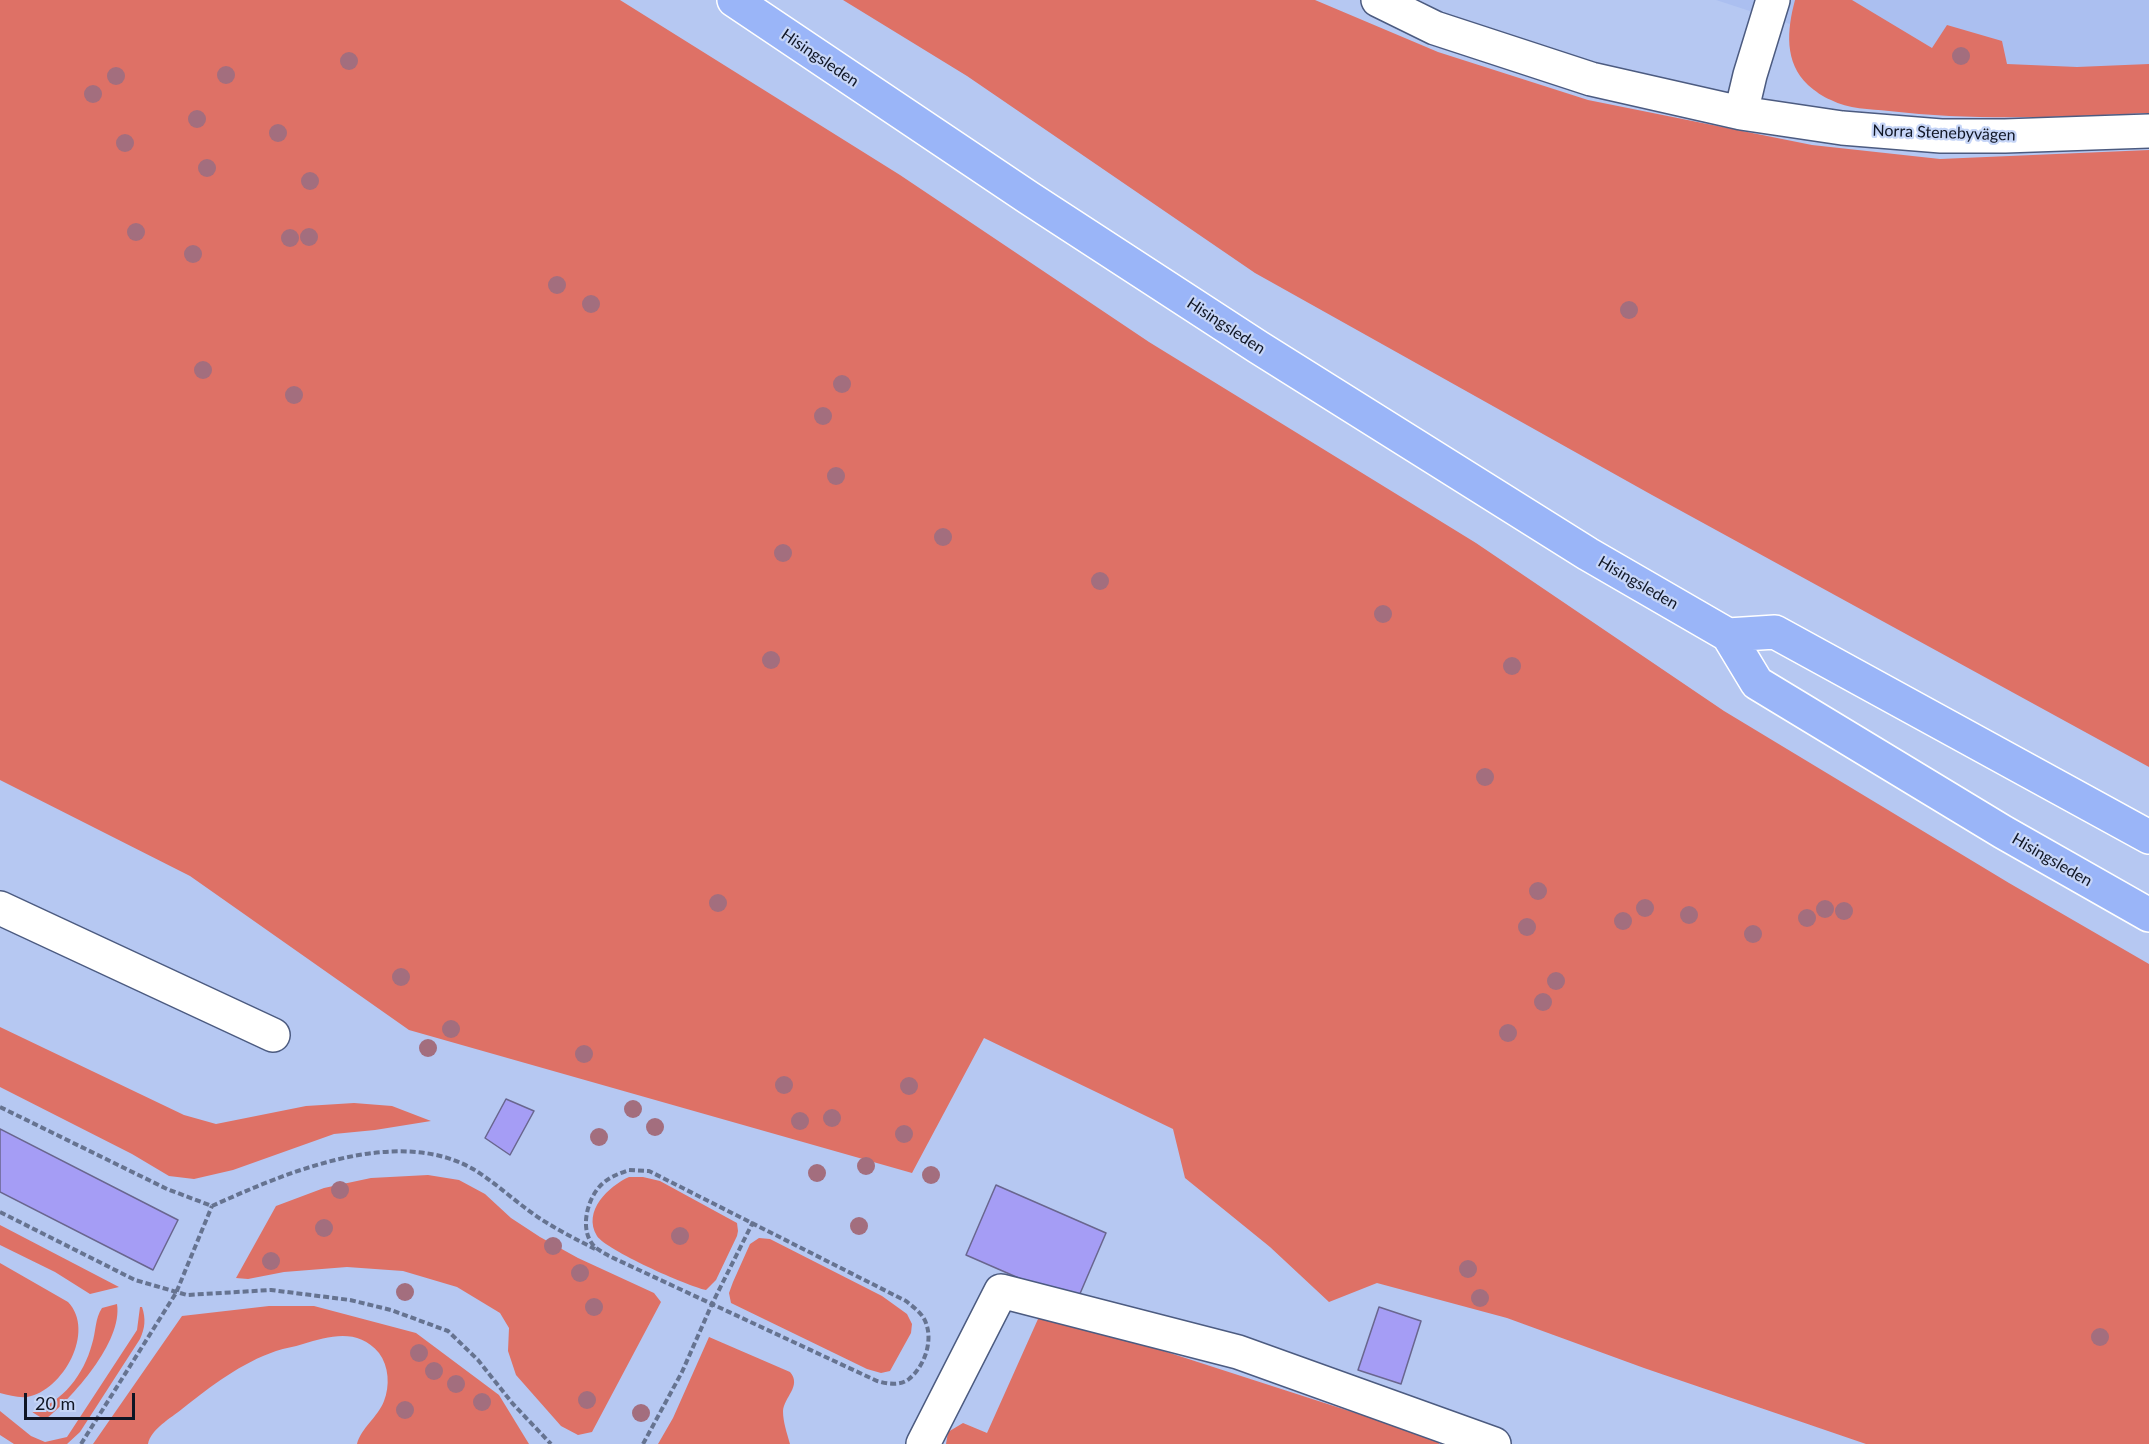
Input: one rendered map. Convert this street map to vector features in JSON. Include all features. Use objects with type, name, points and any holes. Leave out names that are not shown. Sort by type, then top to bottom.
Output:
[{"type":"highway","name":"Hisingsleden","points":[[734,0],[1029,198],[1258,347],[1587,554],[1728,635],[1757,683],[2003,832],[2149,915]]},
{"type":"highway","points":[[1728,635],[1775,632],[2149,837]]},
{"type":"street","name":"Norra Stenebyvägen","points":[[1378,0],[1435,28],[1592,79],[1741,113],[1842,128],[1941,136],[2149,131]]},
{"type":"street","points":[[1741,113],[1773,0]]},
{"type":"street","points":[[0,908],[273,1035]]},
{"type":"street","points":[[923,1444],[1001,1291],[1238,1352],[1455,1437],[1494,1444]]},
{"type":"path","points":[[0,1107],[167,1189],[212,1206]]},
{"type":"path","points":[[81,1444],[176,1293],[212,1206],[260,1185],[323,1163],[360,1155],[390,1152],[436,1155],[457,1161],[486,1177],[549,1225],[609,1256],[877,1382],[888,1384],[909,1379],[926,1354],[928,1337],[924,1318],[906,1301],[649,1171],[629,1170],[613,1175],[599,1186],[588,1207],[586,1228],[593,1245],[609,1256]]},
{"type":"path","points":[[0,1212],[135,1280],[176,1293],[187,1295],[271,1290],[350,1300],[391,1310],[448,1331],[478,1360],[513,1404],[551,1444]]},
{"type":"path","points":[[643,1444],[682,1372],[712,1304],[753,1222]]},
{"type":"shaded area","points":[[0,0],[620,0],[900,175],[1149,342],[1476,543],[1724,711],[2009,883],[2149,964],[2149,1444],[1866,1444],[1644,1368],[1507,1318],[1377,1283],[1329,1302],[1270,1247],[1185,1178],[1173,1129],[984,1038],[912,1173],[409,1030],[190,876],[0,780]]},
{"type":"shaded area","points":[[843,0],[1315,0],[1438,52],[1588,100],[1812,145],[1940,159],[2149,150],[2149,767],[1652,495],[1255,273],[967,76]]},
{"type":"shaded area","points":[[1716,0],[2149,0],[2149,92],[1802,28]]},
{"type":"shaded area","points":[[1795,0],[1852,0],[1932,48],[1947,25],[2002,41],[2007,64],[2077,67],[2149,64],[2149,113],[2052,117],[1954,116],[1867,109],[1838,103],[1808,85],[1795,66],[1791,56],[1789,34]]},
{"type":"shaded area","points":[[0,1027],[184,1115],[216,1124],[306,1106],[354,1103],[392,1106],[431,1121],[334,1134],[233,1170],[194,1179],[169,1176],[132,1154],[0,1087]]},
{"type":"shaded area","points":[[428,1175],[459,1180],[485,1194],[511,1218],[540,1237],[578,1258],[654,1293],[661,1302],[592,1432],[578,1435],[561,1426],[516,1375],[508,1351],[509,1328],[500,1313],[457,1287],[403,1271],[347,1267],[284,1272],[248,1279],[236,1278],[276,1206],[324,1188],[371,1178]]},
{"type":"shaded area","points":[[629,1177],[660,1181],[737,1223],[737,1236],[716,1280],[706,1290],[630,1258],[597,1236],[593,1227],[595,1209],[613,1186]]},
{"type":"shaded area","points":[[0,1225],[119,1287],[90,1294],[55,1272],[0,1245]]},
{"type":"shaded area","points":[[759,1238],[770,1239],[882,1296],[907,1314],[912,1324],[911,1333],[890,1371],[881,1373],[867,1369],[731,1303],[729,1293],[733,1282],[750,1244]]},
{"type":"shaded area","points":[[0,1263],[68,1302],[76,1314],[77,1343],[72,1358],[53,1384],[27,1397],[0,1393]]},
{"type":"shaded area","points":[[117,1304],[117,1319],[112,1335],[104,1352],[81,1384],[45,1420],[32,1412],[53,1401],[71,1386],[84,1366],[102,1308]]},
{"type":"shaded area","points":[[269,1306],[314,1306],[416,1333],[499,1395],[529,1444],[357,1444],[384,1401],[388,1376],[382,1358],[371,1345],[353,1337],[343,1336],[276,1351],[239,1369],[162,1424],[153,1433],[148,1444],[93,1444],[182,1316]]},
{"type":"shaded area","points":[[140,1307],[142,1307],[144,1327],[140,1339],[80,1432],[67,1444],[14,1444],[0,1435],[0,1411],[31,1436],[45,1442],[67,1437],[137,1330]]},
{"type":"shaded area","points":[[1047,1316],[1071,1327],[1072,1324],[1139,1343],[1439,1440],[1439,1444],[946,1444],[948,1432],[963,1423],[987,1433],[1038,1319]]},
{"type":"shaded area","points":[[709,1337],[790,1372],[794,1382],[783,1411],[790,1444],[658,1444],[673,1418]]},
{"type":"building","points":[[506,1099],[534,1111],[510,1155],[485,1138]]},
{"type":"building","points":[[0,1129],[178,1220],[153,1270],[0,1192]]},
{"type":"building","points":[[996,1185],[1106,1233],[1076,1303],[966,1255]]},
{"type":"building","points":[[1379,1307],[1421,1321],[1401,1384],[1358,1370]]}]
